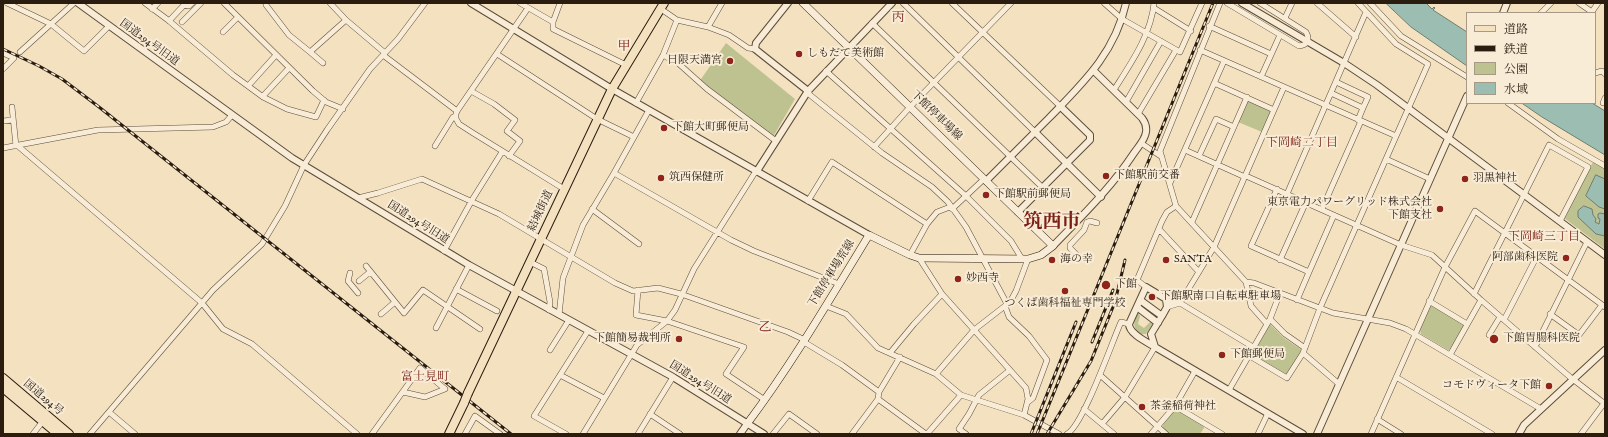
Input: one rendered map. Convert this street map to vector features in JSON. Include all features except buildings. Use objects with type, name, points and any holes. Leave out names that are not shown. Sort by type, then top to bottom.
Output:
[{"type":"main road","name":"下館停車場線","points":[[803,3],[1053,246]]},
{"type":"main road","name":"結城街道","points":[[449,434],[597,119],[612,89],[661,5]]},
{"type":"main road","name":"下館停車場荒線","points":[[747,424],[805,341],[869,235],[919,258],[1025,259],[1042,255],[1053,246]]},
{"type":"main road","name":"国道294号","points":[[3,378],[69,434]]},
{"type":"main road","name":"国道294号","points":[[3,388],[58,434]]},
{"type":"street","points":[[7,3],[51,24],[84,50],[109,26]]},
{"type":"street","points":[[20,52],[74,3]]},
{"type":"street","name":"国道294号旧道","points":[[78,3],[232,115],[304,165],[444,251],[516,292],[673,377],[764,434]]},
{"type":"street","points":[[146,3],[262,97],[287,109],[316,117],[324,100]]},
{"type":"street","points":[[152,9],[158,3]]},
{"type":"street","points":[[169,21],[184,5],[189,6],[192,3]]},
{"type":"street","points":[[182,22],[201,3]]},
{"type":"street","points":[[224,3],[312,91],[324,100],[342,109]]},
{"type":"street","points":[[330,3],[346,20],[384,54],[457,113],[459,124],[502,152],[564,188]]},
{"type":"street","points":[[90,434],[202,303],[262,244],[284,206],[304,165],[370,69],[398,39],[425,3]]},
{"type":"street","points":[[471,3],[636,103],[869,235]]},
{"type":"street","points":[[520,3],[553,22]]},
{"type":"street","points":[[560,3],[553,22],[553,29],[626,65]]},
{"type":"street","points":[[708,27],[722,3]]},
{"type":"street","points":[[755,49],[756,43],[788,3]]},
{"type":"street","points":[[583,434],[637,345],[667,321],[674,310],[694,268],[808,91],[892,3]]},
{"type":"street","points":[[903,3],[1101,196]]},
{"type":"street","points":[[952,3],[1091,137],[1090,140],[1018,212]]},
{"type":"street","points":[[1104,3],[1122,19],[1180,52],[1191,31],[1202,3]]},
{"type":"street","points":[[910,255],[927,224],[937,212],[951,208],[985,180],[1035,132],[1093,70],[1114,39],[1122,19],[1126,3]]},
{"type":"street","points":[[1220,3],[1209,26],[1160,151],[1176,206],[1246,282],[1251,306],[1304,351],[1339,384]]},
{"type":"street","points":[[1228,3],[1299,46],[1308,42]]},
{"type":"street","points":[[1242,3],[1344,63],[1449,138],[1605,255]]},
{"type":"street","points":[[1260,3],[1306,32],[1309,37],[1308,42]]},
{"type":"street","points":[[1285,18],[1292,3]]},
{"type":"street","points":[[1317,3],[1356,37]]},
{"type":"street","points":[[1358,3],[1427,54],[1466,76]]},
{"type":"street","points":[[1248,355],[1287,378],[1304,351],[1320,308],[1428,64],[1396,44],[1371,13],[1370,3]]},
{"type":"street","points":[[1542,12],[1551,3]]},
{"type":"street","points":[[1579,3],[1592,12],[1598,3]]},
{"type":"street","points":[[874,147],[910,107],[983,32],[1007,4]]},
{"type":"street","points":[[266,5],[289,35],[323,63]]},
{"type":"street","points":[[661,5],[677,20],[708,27],[729,35],[748,48],[755,49],[808,91],[810,95],[874,147],[932,187],[966,227],[1006,305],[1009,317],[1029,336],[1047,360],[1033,398],[1028,402]]},
{"type":"street","points":[[1114,90],[1139,49],[1154,6],[1191,31]]},
{"type":"street","points":[[435,146],[453,117],[528,8]]},
{"type":"street","points":[[1287,194],[1356,37],[1371,13]]},
{"type":"street","points":[[223,32],[238,17]]},
{"type":"street","points":[[310,52],[346,20]]},
{"type":"street","points":[[636,103],[663,55],[677,20]]},
{"type":"street","points":[[872,23],[1043,188]]},
{"type":"street","points":[[1209,26],[1271,54]]},
{"type":"street","points":[[1261,77],[1280,35]]},
{"type":"street","points":[[1126,102],[1161,41]]},
{"type":"street","points":[[1138,114],[1176,50]]},
{"type":"street","points":[[1200,50],[1396,136]]},
{"type":"street","points":[[3,53],[14,58],[3,69]]},
{"type":"street","points":[[497,54],[597,119],[634,137]]},
{"type":"street","points":[[250,84],[276,55]]},
{"type":"street","points":[[663,55],[679,64],[707,89],[776,141]]},
{"type":"street","points":[[1170,183],[1224,60]]},
{"type":"street","points":[[264,95],[288,68]]},
{"type":"street","points":[[1053,246],[1119,175],[1145,136],[1146,123],[1093,70]]},
{"type":"street","points":[[826,71],[966,196],[1011,241],[1025,259],[1016,291],[1006,305],[987,318],[974,330],[936,374]]},
{"type":"street","points":[[1596,73],[1602,71],[1605,74]]},
{"type":"street","points":[[1322,209],[1368,97],[1336,82]]},
{"type":"street","points":[[1214,83],[1274,110]]},
{"type":"street","points":[[1167,307],[1180,303],[1214,247],[1284,87]]},
{"type":"street","points":[[471,91],[494,104],[515,120],[507,130],[520,140],[509,156]]},
{"type":"street","points":[[1331,94],[1363,108]]},
{"type":"street","points":[[1192,222],[1246,97]]},
{"type":"street","points":[[1318,434],[1466,98]]},
{"type":"street","points":[[1509,104],[1558,139],[1605,166]]},
{"type":"street","points":[[12,107],[17,146],[202,303],[223,329],[252,344],[357,434]]},
{"type":"street","points":[[559,315],[563,278],[583,225],[614,174],[649,110]]},
{"type":"street","points":[[3,148],[98,130],[213,127],[226,122],[232,115]]},
{"type":"street","points":[[1199,156],[1216,119],[1234,126]]},
{"type":"street","points":[[3,121],[13,120]]},
{"type":"street","points":[[1141,143],[1162,157]]},
{"type":"street","points":[[1474,294],[1549,145],[1588,167]]},
{"type":"street","points":[[1185,150],[1277,189],[1401,245],[1432,255],[1474,294],[1572,379],[1605,403],[1581,434]]},
{"type":"street","points":[[444,251],[472,200],[502,152]]},
{"type":"street","points":[[1560,221],[1593,158]]},
{"type":"street","points":[[1386,159],[1430,179]]},
{"type":"street","points":[[808,201],[832,162],[927,224]]},
{"type":"street","points":[[614,174],[754,251],[839,284]]},
{"type":"street","points":[[358,198],[422,179],[472,200],[499,214],[615,283],[633,291],[658,288],[681,294],[788,332],[842,365],[879,392]]},
{"type":"street","points":[[1277,189],[1251,246],[1309,272]]},
{"type":"street","points":[[1280,260],[1306,202]]},
{"type":"street","points":[[1176,206],[1167,212],[1137,280],[1166,299],[1172,302],[1180,303],[1253,347]]},
{"type":"street","points":[[592,209],[639,244]]},
{"type":"street","points":[[1370,434],[1445,267],[1475,211],[1604,306],[1579,335],[1550,314]]},
{"type":"street","points":[[1297,300],[1334,215]]},
{"type":"street","points":[[1080,258],[1070,248],[1070,245],[1084,230],[1087,222],[1090,221],[1097,223]]},
{"type":"street","points":[[1159,229],[1199,272]]},
{"type":"street","points":[[1535,347],[1550,314],[1587,242]]},
{"type":"street","points":[[1489,335],[1502,318],[1537,256]]},
{"type":"street","points":[[919,258],[942,294],[1026,388],[1028,402],[1024,415]]},
{"type":"street","points":[[530,262],[544,269],[550,302],[549,310]]},
{"type":"street","points":[[436,328],[469,265]]},
{"type":"street","points":[[366,266],[404,314],[424,290],[480,329]]},
{"type":"street","points":[[359,281],[370,272]]},
{"type":"street","points":[[350,273],[348,281],[358,292]]},
{"type":"street","points":[[1246,282],[1254,283],[1333,313],[1397,325],[1450,354],[1541,409]]},
{"type":"street","points":[[1146,287],[1129,324],[1130,329],[1139,337],[1155,347],[1303,434]]},
{"type":"street","points":[[456,289],[497,311]]},
{"type":"street","points":[[638,290],[636,315],[667,321],[744,347],[726,374],[765,400]]},
{"type":"street","points":[[1228,390],[1269,321],[1280,293]]},
{"type":"street","points":[[890,353],[942,294]]},
{"type":"street","points":[[1139,337],[1151,334],[1167,307],[1166,299]]},
{"type":"street","points":[[1140,300],[1162,316]]},
{"type":"street","points":[[1450,354],[1481,300]]},
{"type":"street","points":[[381,314],[394,302]]},
{"type":"street","points":[[1430,302],[1468,324]]},
{"type":"street","points":[[826,306],[846,314],[878,348],[936,374],[961,395],[1024,415],[1059,434]]},
{"type":"street","points":[[1137,307],[1158,323]]},
{"type":"street","points":[[550,350],[569,320]]},
{"type":"street","points":[[1067,434],[1075,427],[1100,375],[1121,322],[1129,324]]},
{"type":"street","points":[[566,434],[534,416],[588,331]]},
{"type":"street","points":[[1102,424],[1125,397],[1155,347],[1151,334]]},
{"type":"street","points":[[1522,432],[1541,409],[1605,350]]},
{"type":"street","points":[[852,434],[878,399],[879,392],[900,357]]},
{"type":"street","points":[[372,434],[420,368],[445,389],[425,397],[403,392]]},
{"type":"street","points":[[966,434],[960,429],[970,414],[976,399],[1010,370]]},
{"type":"street","points":[[1151,434],[1175,406],[1195,370]]},
{"type":"street","points":[[560,375],[604,398]]},
{"type":"street","points":[[1100,375],[1166,434]]},
{"type":"street","points":[[638,434],[673,377]]},
{"type":"street","points":[[1396,377],[1492,434]]},
{"type":"street","points":[[878,399],[927,434],[961,395]]},
{"type":"street","points":[[1175,406],[1222,434]]},
{"type":"street","points":[[1084,408],[1114,434]]},
{"type":"street","points":[[109,412],[135,434]]},
{"type":"street","points":[[1258,434],[1268,413]]},
{"type":"street","points":[[650,414],[680,434]]},
{"type":"street","points":[[773,434],[789,414],[817,434]]},
{"type":"street","points":[[465,434],[475,416],[500,434]]},
{"type":"street","points":[[1377,419],[1402,434]]},
{"type":"street","points":[[33,434],[43,421]]},
{"type":"street","points":[[740,434],[747,424]]},
{"type":"green space","points":[[726,43],[795,99],[773,137],[699,82]]},
{"type":"green space","points":[[1249,101],[1271,111],[1262,132],[1238,122],[1247,102]]},
{"type":"green space","points":[[1593,162],[1605,167],[1605,249],[1564,218]]},
{"type":"green space","points":[[1432,305],[1463,323],[1464,327],[1448,350],[1421,334],[1420,330],[1429,306]]},
{"type":"green space","points":[[1138,313],[1140,316],[1138,324],[1144,328],[1150,322],[1153,323],[1146,334],[1141,334],[1138,332],[1134,325]]},
{"type":"green space","points":[[1270,324],[1284,338],[1302,350],[1287,375],[1252,356]]},
{"type":"green space","points":[[1179,410],[1203,425],[1204,428],[1200,434],[1169,434],[1163,429],[1163,425],[1174,411]]},
{"type":"water","points":[[1386,3],[1426,3],[1432,9],[1434,7],[1435,8],[1433,10],[1466,31],[1466,65],[1411,27]]},
{"type":"water","points":[[1523,104],[1594,104],[1605,111],[1605,155]]},
{"type":"water","points":[[1596,175],[1605,179],[1605,209],[1599,207],[1586,196]]},
{"type":"water","points":[[1584,206],[1592,209],[1593,215],[1596,219],[1595,222],[1599,224],[1600,219],[1598,218],[1598,214],[1605,214],[1605,236],[1596,234],[1578,217],[1578,211]]},
{"type":"railway","points":[[1037,434],[1213,3]]},
{"type":"railway","points":[[3,49],[62,79],[99,107],[511,434]]},
{"type":"railway","points":[[1047,434],[1091,361],[1115,302],[1125,260]]},
{"type":"railway","points":[[1092,342],[1113,290]]},
{"type":"railway","points":[[1031,434],[1076,322]]},
{"type":"place","name":"しもだて美術館","points":[[799,54]]},
{"type":"place","name":"日限天満宮","points":[[730,61]]},
{"type":"place","name":"下館大町郵便局","points":[[664,128]]},
{"type":"place","name":"下館駅前交番","points":[[1106,176]]},
{"type":"place","name":"筑西保健所","points":[[661,178]]},
{"type":"place","name":"羽黒神社","points":[[1465,179]]},
{"type":"place","name":"下館駅前郵便局","points":[[986,195]]},
{"type":"place","name":"東京電力パワーグリッド株式会社 下館支社","points":[[1440,209]]},
{"type":"place","name":"阿部歯科医院","points":[[1566,258]]},
{"type":"place","name":"海の幸","points":[[1052,260]]},
{"type":"place","name":"SANTA","points":[[1166,260]]},
{"type":"place","name":"妙西寺","points":[[958,279]]},
{"type":"place","name":"下館","points":[[1106,285]]},
{"type":"place","name":"つくば歯科福祉専門学校","points":[[1065,291]]},
{"type":"place","name":"下館駅南口自転車駐車場","points":[[1152,297]]},
{"type":"place","name":"下館簡易裁判所","points":[[679,339]]},
{"type":"place","name":"下館胃腸科医院","points":[[1494,339]]},
{"type":"place","name":"下館郵便局","points":[[1222,355]]},
{"type":"place","name":"コモドヴィータ下館","points":[[1549,386]]},
{"type":"place","name":"茶釜稲荷神社","points":[[1142,407]]},
{"type":"district","name":"丙","points":[[898,18]]},
{"type":"district","name":"甲","points":[[624,47]]},
{"type":"district","name":"下岡崎二丁目","points":[[1302,144]]},
{"type":"district","name":"筑西市","points":[[1052,223]]},
{"type":"district","name":"下岡崎三丁目","points":[[1544,238]]},
{"type":"district","name":"乙","points":[[765,328]]},
{"type":"district","name":"富士見町","points":[[425,378]]}]
